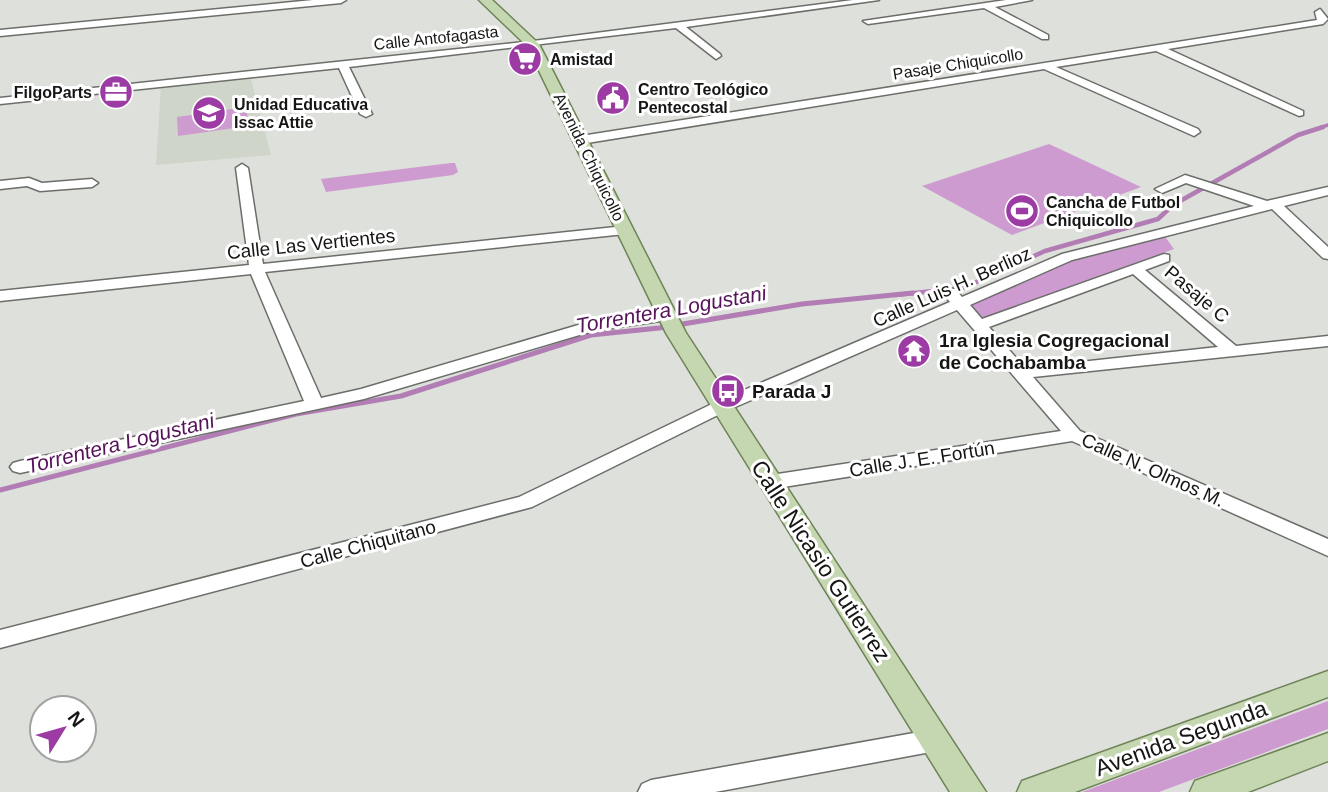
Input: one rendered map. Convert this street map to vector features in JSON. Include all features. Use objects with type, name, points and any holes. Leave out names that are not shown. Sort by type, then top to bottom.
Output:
[{"type":"main road","name":"Avenida Chiquicollo","points":[[485,0],[533,44],[670,322]]},
{"type":"main road","name":"Calle Nicasio Gutierrez","points":[[670,322],[720,407],[969,792]]},
{"type":"main road","name":"Avenida Segunda","points":[[1034,792],[1328,684]]},
{"type":"main road","points":[[1207,792],[1328,747]]},
{"type":"street","points":[[0,33],[341,0]]},
{"type":"street","name":"Calle Antofagasta","points":[[0,101],[533,44],[874,0]]},
{"type":"street","points":[[975,0],[1045,37]]},
{"type":"street","points":[[868,21],[1027,0]]},
{"type":"street","name":"Pasaje Chiquicollo","points":[[581,140],[1320,22],[1325,11]]},
{"type":"street","points":[[678,25],[716,56]]},
{"type":"street","points":[[1155,47],[1299,113]]},
{"type":"street","points":[[342,63],[366,114]]},
{"type":"street","points":[[1045,66],[1194,132]]},
{"type":"street","points":[[242,168],[257,270],[314,403]]},
{"type":"street","points":[[1162,189],[1185,179],[1269,204],[1326,250]]},
{"type":"street","points":[[0,185],[29,181],[40,187],[92,183]]},
{"type":"street","name":"Calle Luis H. Berlioz","points":[[720,407],[956,298],[1068,257],[1328,191]]},
{"type":"street","name":"Calle Las Vertientes","points":[[0,296],[625,230]]},
{"type":"street","points":[[980,326],[1164,258]]},
{"type":"street","name":"Pasaje C","points":[[1134,268],[1232,351]]},
{"type":"street","name":"Calle N. Olmos M.","points":[[956,298],[1074,435],[1328,548]]},
{"type":"street","points":[[20,467],[400,385],[591,326],[670,322]]},
{"type":"street","points":[[1021,373],[1328,341]]},
{"type":"street","name":"Calle Chiquitano","points":[[0,639],[525,502],[720,407]]},
{"type":"street","name":"Calle J. E. Fortún","points":[[771,482],[1074,435]]},
{"type":"street","points":[[651,792],[936,740]]},
{"type":"shaded area","name":"Unidad Educativa Issac Attie","points":[[250,76],[271,155],[156,165],[161,85]]},
{"type":"shaded area","points":[[246,107],[249,126],[178,136],[177,117]]},
{"type":"shaded area","name":"Cancha de Futbol Chiquicollo","points":[[1049,144],[1141,187],[1012,235],[922,186]]},
{"type":"shaded area","points":[[455,163],[458,172],[453,175],[326,192],[321,179]]},
{"type":"shaded area","points":[[1163,234],[1174,249],[987,318],[980,317],[969,306],[1066,261]]},
{"type":"shaded area","points":[[1328,701],[1328,729],[1159,792],[1082,792]]},
{"type":"waterway","name":"Torrentera Logustani","points":[[1319,128],[1328,125]]},
{"type":"waterway","name":"Torrentera Logustani","points":[[1319,128],[1323,127]]},
{"type":"waterway","name":"Torrentera Logustani","points":[[895,295],[963,288],[1045,251],[1158,219],[1173,205],[1298,135],[1319,128]]},
{"type":"waterway","name":"Torrentera Logustani","points":[[0,490],[296,414],[401,396],[591,335],[659,328],[802,304],[913,293]]},
{"type":"place","name":"Amistad","points":[[525,59]]},
{"type":"place","name":"FilgoParts","points":[[116,92]]},
{"type":"place","name":"Centro Teológico Pentecostal","points":[[613,98]]},
{"type":"place","name":"Unidad Educativa Issac Attie","points":[[209,113]]},
{"type":"place","name":"Cancha de Futbol Chiquicollo","points":[[1022,211]]},
{"type":"place","name":"1ra Iglesia Cogregacional de Cochabamba","points":[[914,351]]},
{"type":"place","name":"Parada J","points":[[728,391]]}]
